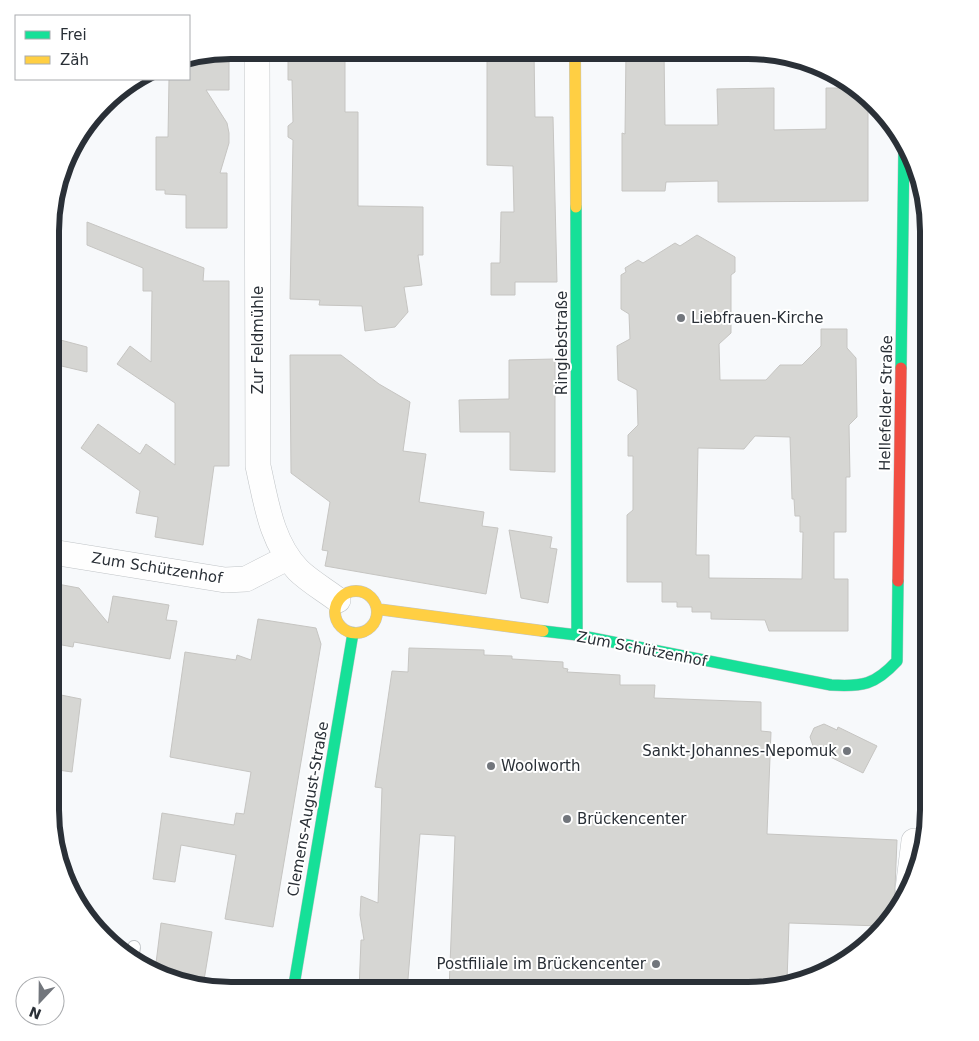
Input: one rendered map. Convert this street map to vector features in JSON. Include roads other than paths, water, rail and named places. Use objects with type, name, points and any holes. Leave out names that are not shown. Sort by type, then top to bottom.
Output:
[{"type":"street","name":"Zur Feldmühle","points":[[257,59],[258,466],[269,517],[287,558],[298,570],[338,600]]},
{"type":"street","name":"Ringlebstraße","points":[[575,59],[577,635]]},
{"type":"street","name":"Hellefelder Straße","points":[[897,661],[904,159]]},
{"type":"street","name":"Zum Schützenhof","points":[[59,553],[225,580],[246,579],[267,570],[287,558]]},
{"type":"street","points":[[361,591],[372,598],[377,610],[375,622],[366,631],[353,633],[346,630],[336,620],[335,612],[338,600],[349,592],[361,591]]},
{"type":"street","name":"Zum Schützenhof","points":[[377,610],[577,635],[831,685],[860,687],[883,678],[897,661]]},
{"type":"street","name":"Clemens-August-Straße","points":[[295,982],[353,633]]},
{"type":"street","points":[[911,865],[914,841]]},
{"type":"place","name":"Liebfrauen-Kirche","points":[[681,318]]},
{"type":"place","name":"Sankt-Johannes-Nepomuk","points":[[847,751]]},
{"type":"place","name":"Woolworth","points":[[491,766]]},
{"type":"place","name":"Brückencenter","points":[[567,819]]},
{"type":"place","name":"Postfiliale im Brückencenter","points":[[656,964]]}]
